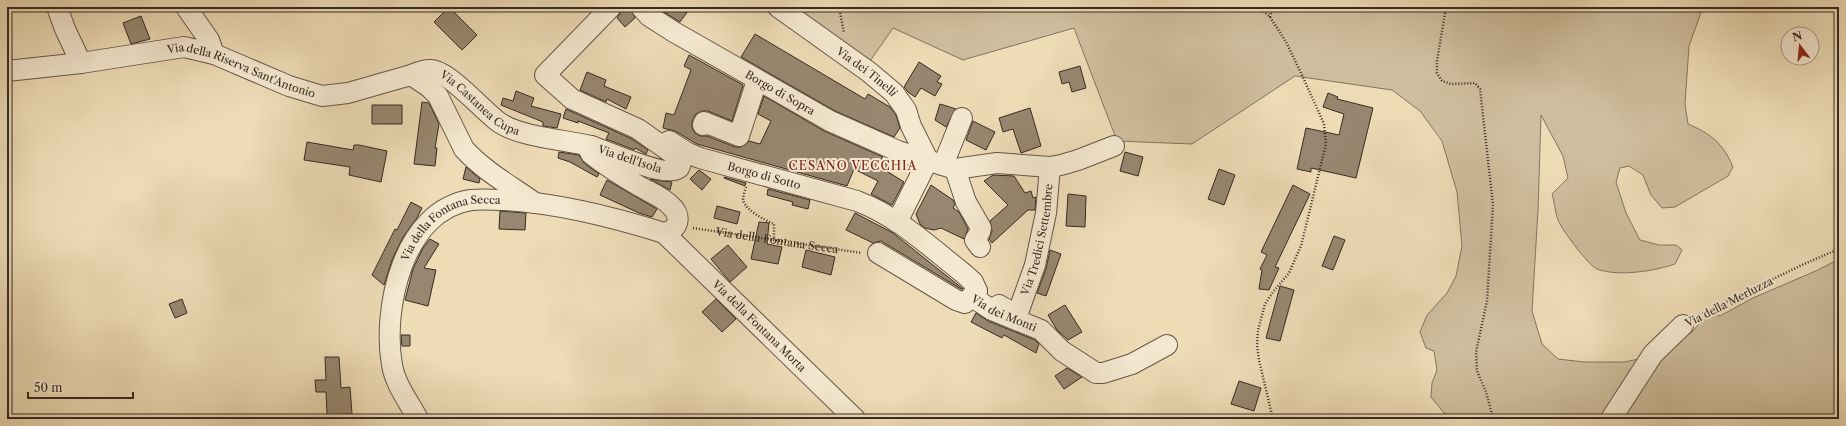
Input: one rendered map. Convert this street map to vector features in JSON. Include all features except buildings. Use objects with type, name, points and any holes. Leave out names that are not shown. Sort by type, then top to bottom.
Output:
[{"type":"street","points":[[57,7],[81,64]]},
{"type":"street","points":[[186,7],[209,40],[214,54]]},
{"type":"street","name":"Borgo di Sotto","points":[[610,7],[545,75],[572,99],[638,129],[641,126],[646,125],[694,149],[876,208],[898,222],[971,280],[974,294]]},
{"type":"street","name":"Borgo di Sopra","points":[[641,7],[655,20],[804,107],[858,135],[898,151],[942,165]]},
{"type":"street","name":"Via dei Tinelli","points":[[778,7],[869,72],[898,98],[906,110],[911,126],[942,165],[966,202],[980,228],[980,232],[975,240],[980,247]]},
{"type":"street","name":"Via della Riserva Sant'Antonio","points":[[7,71],[81,64],[180,47],[193,48],[214,54],[289,86],[322,96],[348,93],[410,75]]},
{"type":"street","name":"Via Castanea Cupa","points":[[410,75],[424,70],[439,71],[502,124],[522,132],[552,138]]},
{"type":"street","points":[[410,75],[429,87],[438,96],[464,149],[470,156],[535,203]]},
{"type":"street","points":[[703,125],[704,122],[739,136],[757,80]]},
{"type":"street","points":[[898,222],[942,165],[962,118]]},
{"type":"street","name":"Via dell'Isola","points":[[552,138],[591,146],[667,171],[677,170],[681,163],[679,158],[638,129]]},
{"type":"street","name":"Via dell'Isola","points":[[591,146],[589,150],[590,154],[618,174],[671,206],[677,216],[670,229]]},
{"type":"street","name":"Via Tredici Settembre","points":[[942,165],[997,163],[1050,166],[1078,160],[1114,146]]},
{"type":"street","name":"Via Tredici Settembre","points":[[974,294],[1009,312],[1016,312],[1019,310],[1035,265],[1046,213],[1050,166]]},
{"type":"street","name":"Via della Fontana Secca","points":[[418,419],[396,378],[391,354],[391,319],[394,293],[403,264],[419,233],[439,214],[459,203],[484,200],[535,203],[629,223],[670,229]]},
{"type":"street","name":"Via della Fontana Morta","points":[[670,229],[855,419]]},
{"type":"street","points":[[878,253],[956,300],[965,303],[974,294]]},
{"type":"street","name":"Via dei Monti","points":[[974,294],[992,310],[1041,330],[1062,351],[1096,373],[1103,373],[1132,364],[1167,344]]},
{"type":"street","name":"Via della Merluzza","points":[[1611,419],[1654,354],[1683,325]]},
{"type":"path","points":[[834,47],[844,33],[838,7]]},
{"type":"path","points":[[1259,7],[1270,18],[1286,42],[1324,124],[1326,144],[1302,246],[1289,273],[1265,304],[1258,330],[1257,345],[1259,360],[1273,419]]},
{"type":"path","points":[[1270,18],[1273,7]]},
{"type":"path","points":[[1446,7],[1437,61],[1437,74],[1442,81],[1451,84],[1475,83],[1480,89],[1490,175],[1493,205],[1490,277],[1484,320],[1476,352],[1477,371],[1486,392],[1492,414],[1490,419]]},
{"type":"path","points":[[747,184],[743,198],[745,205],[765,220],[774,224],[774,239]]},
{"type":"path","name":"Via della Fontana Secca","points":[[670,229],[774,239],[874,254],[878,253]]},
{"type":"path","name":"Via della Merluzza","points":[[1683,325],[1695,317],[1790,270],[1839,249]]},
{"type":"shaded area","points":[[787,7],[1703,7],[1689,46],[1685,104],[1688,124],[1715,140],[1725,152],[1733,167],[1728,176],[1675,207],[1662,208],[1651,195],[1643,175],[1629,166],[1620,168],[1616,182],[1626,213],[1640,240],[1659,245],[1676,245],[1682,250],[1675,264],[1647,271],[1615,273],[1597,269],[1588,262],[1566,234],[1557,217],[1552,194],[1568,178],[1563,156],[1541,115],[1538,210],[1532,311],[1542,344],[1558,359],[1584,362],[1625,362],[1661,354],[1693,331],[1709,311],[1720,316],[1753,298],[1818,270],[1839,259],[1839,419],[1458,419],[1444,413],[1431,397],[1432,383],[1437,370],[1434,351],[1426,348],[1420,332],[1427,315],[1447,293],[1456,276],[1462,246],[1457,192],[1442,141],[1420,111],[1392,90],[1295,76],[1192,144],[1117,141],[1074,28],[963,60],[893,28],[868,64]]},
{"type":"district","name":"CESANO VECCHIA","points":[[853,166]]}]
